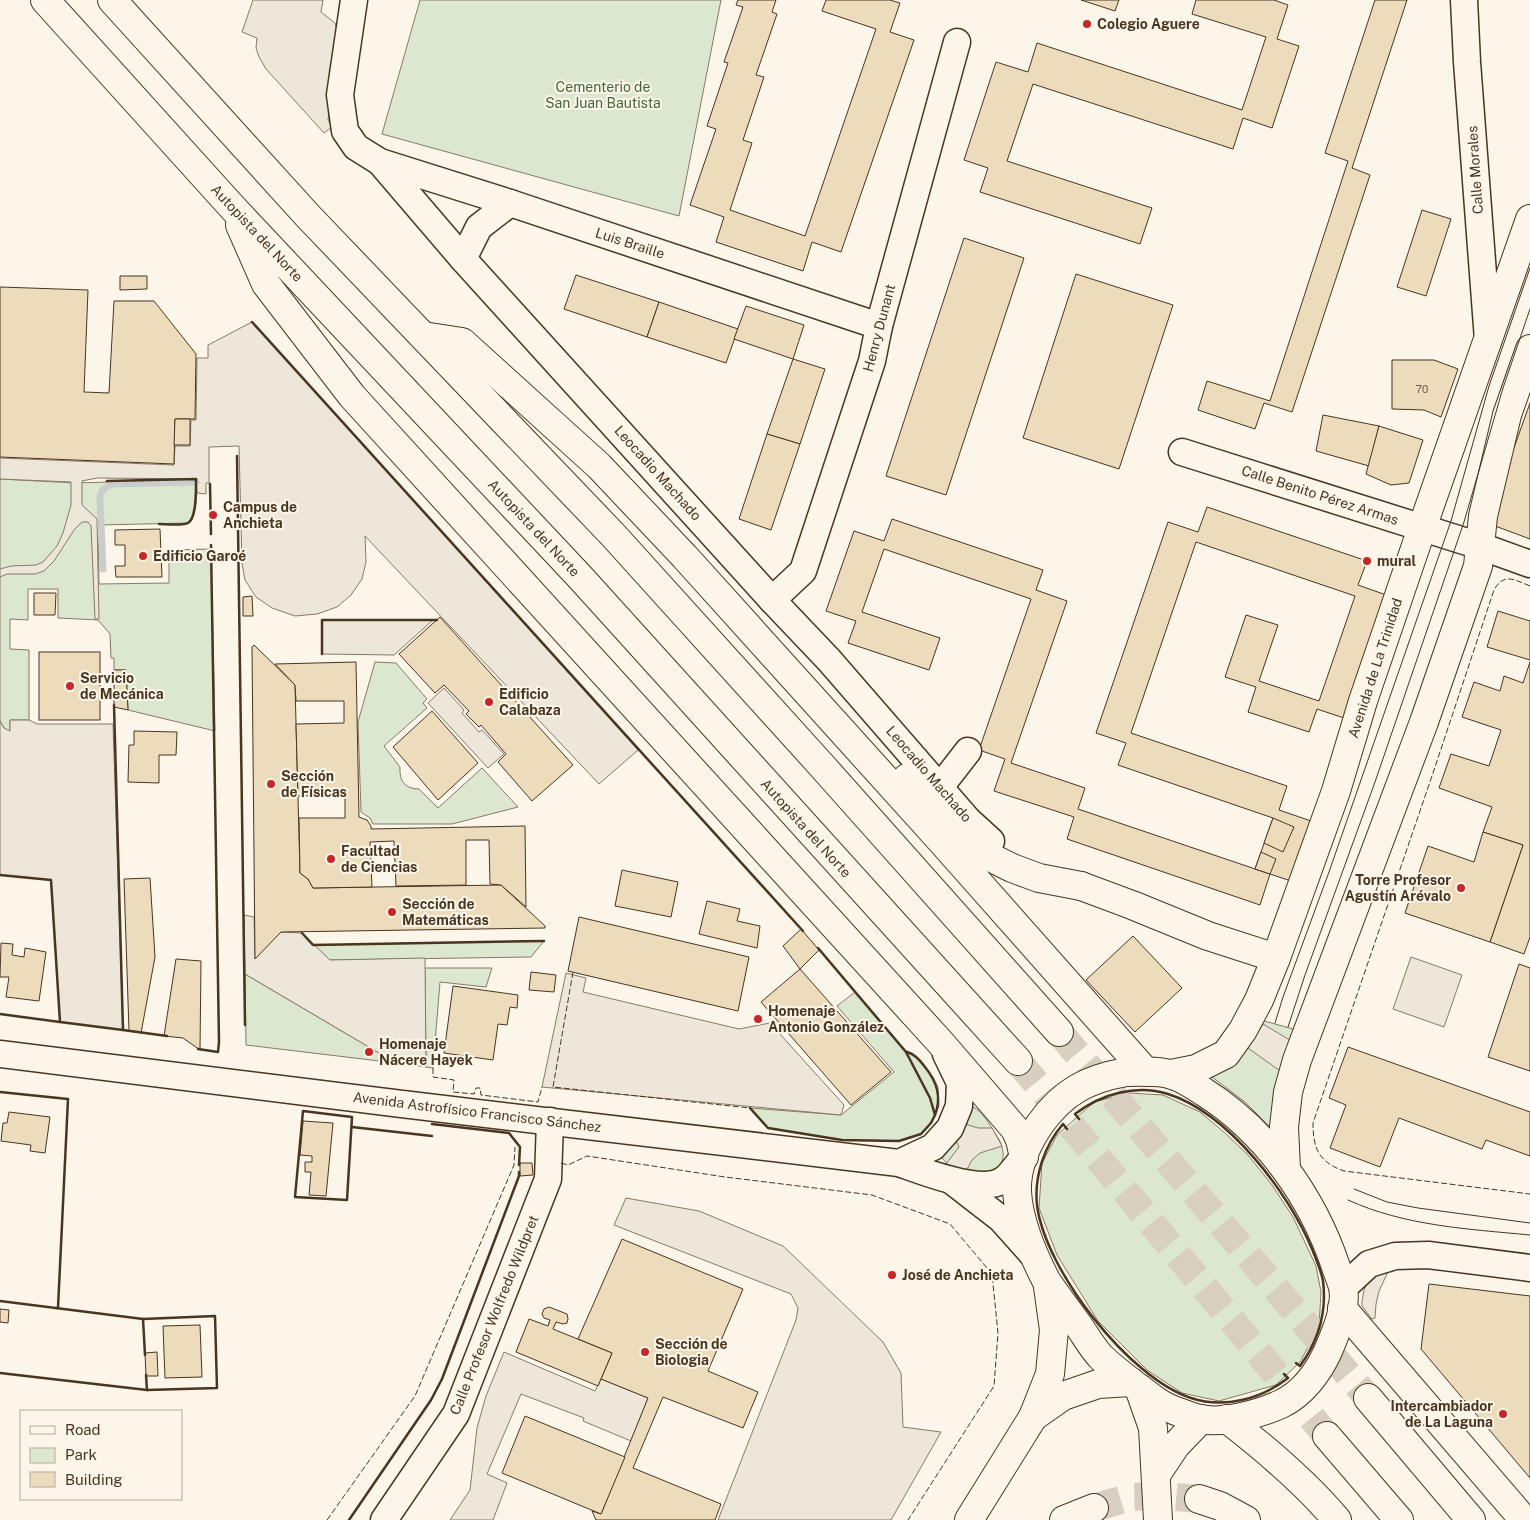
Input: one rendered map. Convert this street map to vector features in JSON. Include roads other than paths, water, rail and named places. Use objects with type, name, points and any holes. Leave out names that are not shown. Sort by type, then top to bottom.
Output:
[{"type":"main road","name":"Autopista del Norte","points":[[45,0],[233,208],[580,578],[1018,1062]]},
{"type":"main road","points":[[112,0],[307,215],[620,543],[1059,1032]]},
{"type":"main road","points":[[233,208],[266,284],[352,396],[940,1042],[1016,1129],[1024,1157]]},
{"type":"main road","name":"Avenida de La Trinidad","points":[[1042,1270],[1023,1229],[1017,1189],[1024,1157],[1031,1138],[1047,1116],[1062,1099],[1085,1083],[1126,1072],[1159,1073],[1196,1069],[1226,1054],[1244,1030],[1254,1011],[1276,958],[1336,791],[1364,700],[1422,528],[1530,219]]},
{"type":"main road","points":[[423,336],[462,342],[599,466],[685,557],[945,846],[1159,1073],[1197,1087],[1220,1102],[1263,1142],[1286,1170],[1318,1220],[1331,1252],[1343,1298],[1524,1520]]},
{"type":"main road","points":[[1286,1170],[1284,1127],[1288,1092],[1297,1060],[1424,722],[1478,566],[1469,542],[1483,516],[1507,415],[1530,349]]},
{"type":"main road","points":[[685,557],[960,831],[988,856],[1012,868],[1039,878],[1081,886],[1208,936],[1276,958]]},
{"type":"main road","points":[[1042,1270],[1100,1356],[1162,1405],[1201,1419],[1227,1419],[1257,1414],[1284,1403],[1307,1386],[1324,1360],[1335,1335],[1343,1298]]},
{"type":"main road","points":[[969,1520],[1033,1417],[1050,1374],[1054,1330],[1042,1270]]},
{"type":"main road","points":[[1033,1417],[1063,1396],[1098,1384],[1135,1385]]},
{"type":"main road","points":[[1135,1385],[1153,1428],[1158,1520]]},
{"type":"main road","points":[[1368,1398],[1471,1520]]},
{"type":"main road","points":[[1156,1475],[1176,1445],[1201,1419]]},
{"type":"main road","points":[[1227,1419],[1262,1446],[1317,1497],[1337,1520]]},
{"type":"main road","points":[[1327,1436],[1399,1520]]},
{"type":"main road","points":[[1199,1499],[1220,1506],[1246,1520]]},
{"type":"main road","points":[[1064,1520],[1094,1508]]},
{"type":"street","name":"Leocadio Machado","points":[[354,0],[340,96],[345,131],[356,148],[380,162],[463,259],[772,600],[829,660],[968,820],[998,848],[1039,865],[1081,886]]},
{"type":"street","name":"Calle Morales","points":[[1464,0],[1488,340]]},
{"type":"street","name":"Henry Dunant","points":[[772,600],[802,572],[872,361],[879,326],[956,42]]},
{"type":"street","name":"Luis Braille","points":[[380,162],[510,203],[879,326]]},
{"type":"street","points":[[463,259],[479,227],[510,203]]},
{"type":"street","name":"Calle Benito Pérez Armas","points":[[1182,452],[1469,542],[1530,564]]},
{"type":"street","points":[[940,788],[968,751]]},
{"type":"street","points":[[899,1163],[933,1147],[950,1128],[959,1106],[960,1083],[940,1042]]},
{"type":"street","name":"Avenida Astrofísico Francisco Sánchez","points":[[0,1054],[899,1163],[952,1181],[988,1184],[1003,1181],[1024,1157]]},
{"type":"street","name":"Calle Profesor Wolfredo Wildpret","points":[[384,1520],[456,1414],[548,1179],[550,1121]]},
{"type":"street","name":"Avenida Astrofísico Francisco Sánchez","points":[[952,1181],[1001,1220],[1042,1270]]},
{"type":"street","points":[[1343,1298],[1369,1264],[1395,1256],[1428,1255],[1530,1268]]},
{"type":"waterway","points":[[103,569],[100,498],[101,492],[104,489],[113,484],[196,482]]},
{"type":"tunnel","points":[[1059,1032],[1368,1398]]},
{"type":"tunnel","points":[[1018,1061],[1327,1436]]},
{"type":"tunnel","points":[[1094,1508],[1130,1497],[1166,1496],[1199,1499]]},
{"type":"tram line","points":[[1275,1023],[1451,521],[1489,386],[1530,268]]},
{"type":"tram line","points":[[1288,1027],[1375,782],[1464,522],[1503,388],[1530,309]]},
{"type":"tram line","points":[[1354,1189],[1387,1202],[1418,1208],[1530,1223]]},
{"type":"tram line","points":[[1348,1200],[1370,1209],[1414,1221],[1530,1235]]},
{"type":"place","name":"Colegio Aguere","points":[[1087,24]]},
{"type":"place","name":"Campus de Anchieta","points":[[213,515]]},
{"type":"place","name":"Edificio Garoé","points":[[143,556]]},
{"type":"place","name":"mural","points":[[1367,561]]},
{"type":"place","name":"Servicio de Mecánica","points":[[70,686]]},
{"type":"place","name":"Edificio Calabaza","points":[[489,702]]},
{"type":"place","name":"Sección de Físicas","points":[[271,784]]},
{"type":"place","name":"Facultad de Ciencias","points":[[331,859]]},
{"type":"place","name":"Torre Profesor Agustín Arévalo","points":[[1461,888]]},
{"type":"place","name":"Sección de Matemáticas","points":[[392,912]]},
{"type":"place","name":"Homenaje Antonio González","points":[[758,1019]]},
{"type":"place","name":"Homenaje Nácere Hayek","points":[[369,1052]]},
{"type":"place","name":"José de Anchieta","points":[[892,1275]]},
{"type":"place","name":"Sección de Biologia","points":[[645,1352]]},
{"type":"place","name":"Intercambiador de La Laguna","points":[[1503,1414]]},
{"type":"park label","name":"Cementerio de San Juan Bautista","points":[[603,95]]}]
